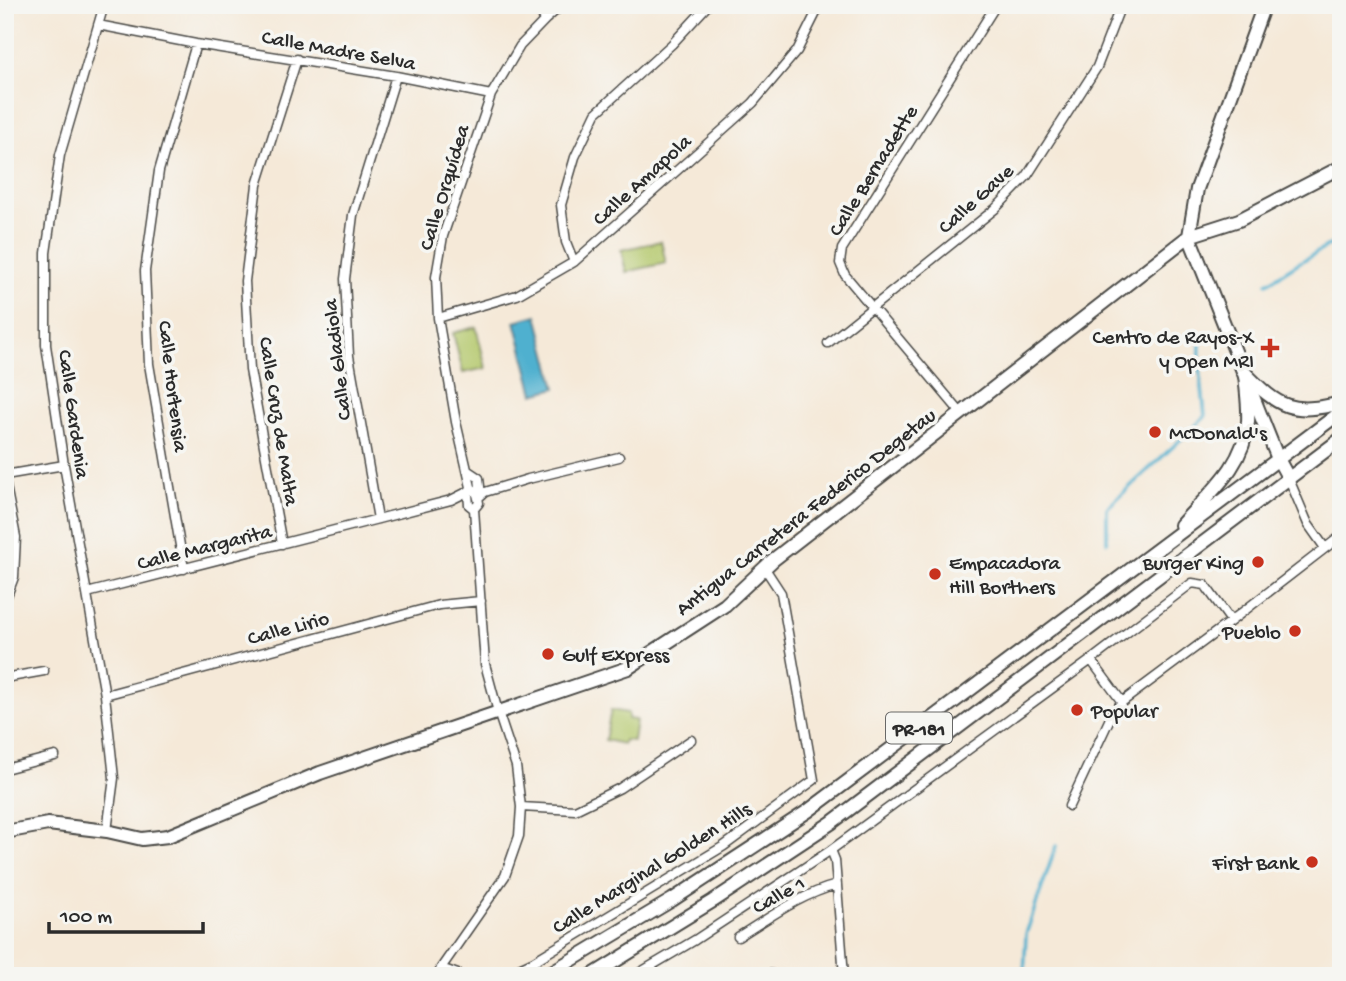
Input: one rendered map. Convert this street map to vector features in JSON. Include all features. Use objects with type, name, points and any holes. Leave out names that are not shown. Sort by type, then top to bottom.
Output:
[{"type":"main road","points":[[1262,6],[1197,190],[1188,236],[1278,459],[1289,479]]},
{"type":"main road","name":"Antigua Carretera Federico Degetau","points":[[5,832],[48,824],[107,831],[142,839],[168,836],[320,773],[628,668],[724,605],[764,567],[1188,236],[1239,220],[1341,167]]},
{"type":"main road","points":[[1245,373],[1267,396],[1293,407],[1313,409],[1341,402]]},
{"type":"main road","points":[[1163,546],[1225,478],[1238,458],[1248,421],[1245,373]]},
{"type":"main road","name":"PR-181","points":[[545,976],[673,900],[808,811],[1341,412]]},
{"type":"main road","name":"PR-181","points":[[591,976],[713,901],[831,823],[1341,439]]},
{"type":"street","name":"Calle Gardenia","points":[[104,5],[60,155],[46,253],[46,345],[64,465],[105,695],[114,778],[107,831]]},
{"type":"street","points":[[533,5],[546,19]]},
{"type":"street","name":"Calle Orquídea","points":[[470,489],[438,318],[436,277],[443,236],[491,95],[520,46],[562,5]]},
{"type":"street","points":[[575,262],[566,242],[561,205],[575,157],[596,113],[672,44],[708,5]]},
{"type":"street","name":"Calle Amapola","points":[[438,318],[517,295],[575,262],[753,103],[797,51],[820,5]]},
{"type":"street","name":"Calle Bernadette","points":[[961,413],[845,275],[840,263],[842,249],[996,5]]},
{"type":"street","name":"Calle Gave","points":[[828,343],[995,209],[1027,176],[1097,67],[1121,5]]},
{"type":"street","name":"Calle Madre Selva","points":[[98,25],[491,95]]},
{"type":"street","name":"Calle Hortensia","points":[[184,569],[149,364],[145,271],[159,171],[196,44]]},
{"type":"street","name":"Calle Cruz de Malta","points":[[282,544],[250,370],[244,281],[257,185],[297,59]]},
{"type":"street","name":"Calle Gladiola","points":[[378,519],[349,356],[345,279],[353,215],[396,76]]},
{"type":"street","points":[[480,496],[485,492],[528,479],[619,457]]},
{"type":"street","points":[[5,475],[64,465]]},
{"type":"street","points":[[451,500],[472,507],[479,503],[479,478],[467,470]]},
{"type":"street","points":[[1289,479],[1308,524],[1325,548]]},
{"type":"street","points":[[5,481],[16,537],[14,577],[5,601]]},
{"type":"street","points":[[463,976],[440,972],[505,876],[519,836],[521,807],[516,766],[485,664],[470,489],[480,496]]},
{"type":"street","name":"Calle Margarita","points":[[87,593],[451,500],[470,489]]},
{"type":"street","points":[[1069,806],[1112,714],[1122,702],[1341,536]]},
{"type":"street","name":"Calle Marginal Golden Hills","points":[[502,976],[534,961],[724,846],[814,780],[781,593],[764,567]]},
{"type":"street","points":[[634,976],[695,940],[831,850],[1192,583],[1205,584],[1231,621]]},
{"type":"street","name":"Calle Lirio","points":[[105,695],[439,605],[481,601]]},
{"type":"street","points":[[1091,660],[1122,702]]},
{"type":"street","points":[[5,678],[44,671]]},
{"type":"street","points":[[521,807],[575,810],[620,788],[691,740]]},
{"type":"street","points":[[5,769],[55,756]]},
{"type":"street","points":[[831,850],[835,860],[844,976]]},
{"type":"street","name":"Calle 1","points":[[738,937],[781,910],[825,888],[837,885]]},
{"type":"street","points":[[757,973],[792,976]]},
{"type":"green space","points":[[661,241],[666,263],[626,272],[621,250]]},
{"type":"green space","points":[[476,327],[486,368],[463,373],[453,333]]},
{"type":"green space","points":[[611,710],[628,713],[628,719],[636,720],[633,741],[624,740],[623,744],[605,740]]},
{"type":"water","points":[[537,315],[556,388],[534,394],[515,321]]},
{"type":"waterway","points":[[1267,283],[1341,239]]},
{"type":"waterway","points":[[1107,542],[1107,508],[1205,417],[1200,366],[1201,336]]},
{"type":"waterway","points":[[1024,976],[1026,934],[1056,846]]},
{"type":"place","name":"Centro de Rayos-X y Open MRI","points":[[1270,348]]},
{"type":"place","name":"McDonald's","points":[[1155,432]]},
{"type":"place","name":"Burger King","points":[[1258,562]]},
{"type":"place","name":"Empacadora Hill Borthers","points":[[935,574]]},
{"type":"place","name":"Pueblo","points":[[1295,631]]},
{"type":"place","name":"Gulf Express","points":[[548,654]]},
{"type":"place","name":"Popular","points":[[1077,710]]},
{"type":"place","name":"First Bank","points":[[1312,862]]}]
